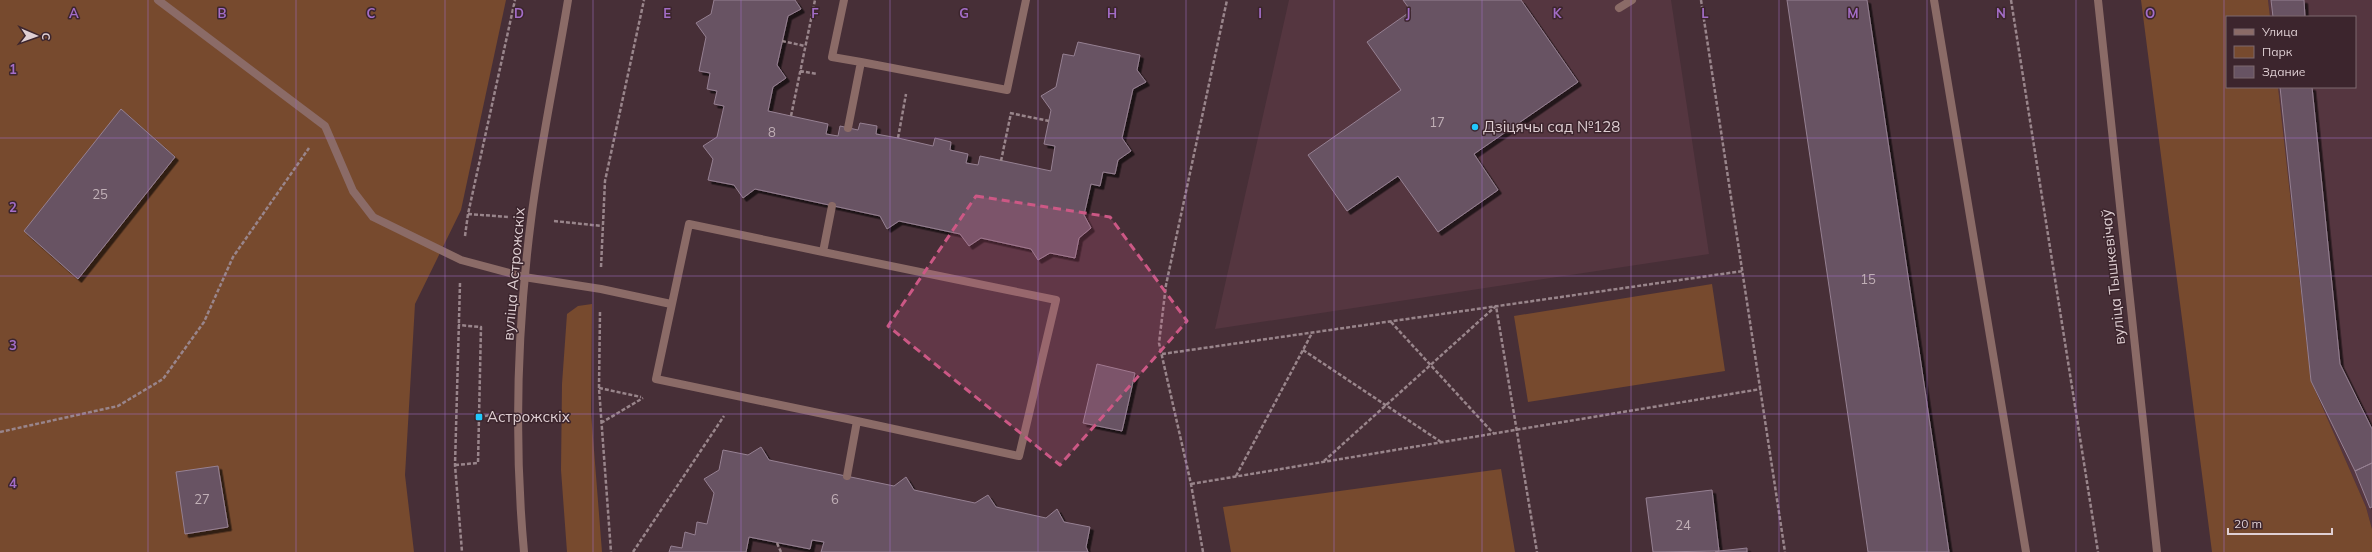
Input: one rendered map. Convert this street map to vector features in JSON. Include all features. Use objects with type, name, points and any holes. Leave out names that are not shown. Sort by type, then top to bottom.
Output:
[{"type":"street","points":[[158,0],[325,126],[353,191],[373,217],[462,260],[524,277],[600,289],[672,304]]},
{"type":"street","name":"вуліца Астрожскіх","points":[[524,552],[518,488],[517,410],[524,277],[531,218],[568,0]]},
{"type":"street","points":[[844,0],[832,57],[1007,90],[1026,0]]},
{"type":"street","points":[[1619,8],[1632,0]]},
{"type":"street","points":[[1934,0],[2026,552]]},
{"type":"street","name":"вуліца Тышкевічаў","points":[[2098,0],[2157,552]]},
{"type":"street","points":[[848,128],[861,62]]},
{"type":"street","points":[[823,252],[832,206]]},
{"type":"street","points":[[689,224],[1056,300],[1019,456],[656,379],[672,304],[689,224]]},
{"type":"street","points":[[847,476],[857,421]]},
{"type":"path","points":[[791,116],[815,0]]},
{"type":"path","points":[[1203,552],[1191,484],[1160,343],[1166,285],[1228,0]]},
{"type":"path","points":[[1702,0],[1785,552]]},
{"type":"path","points":[[2011,0],[2098,552]]},
{"type":"path","points":[[782,41],[805,46]]},
{"type":"path","points":[[898,138],[907,92]]},
{"type":"path","points":[[1001,161],[1011,113]]},
{"type":"path","points":[[0,432],[118,406],[163,379],[204,322],[233,257],[325,126]]},
{"type":"path","points":[[1162,354],[1743,271]]},
{"type":"path","points":[[1324,461],[1496,306]]},
{"type":"path","points":[[1496,306],[1537,552]]},
{"type":"path","points":[[1390,322],[1493,433]]},
{"type":"path","points":[[455,465],[478,463],[481,327],[458,325]]},
{"type":"path","points":[[1236,476],[1313,332]]},
{"type":"path","points":[[1303,350],[1441,442]]},
{"type":"path","points":[[1191,484],[1761,389]]},
{"type":"path","points":[[601,423],[643,397]]},
{"type":"path","points":[[632,552],[725,414]]},
{"type":"path","points":[[777,543],[781,552]]},
{"type":"highlighted area","points":[[976,196],[1110,217],[1187,321],[1060,465],[888,326]]},
{"type":"shaded area","name":"Дзіцячы сад №128","points":[[1289,0],[1671,0],[1709,254],[1215,329]]},
{"type":"shaded area","points":[[2268,0],[2372,0],[2372,529],[2366,507],[2311,381],[2278,88],[2356,88],[2356,16],[2270,16]]},
{"type":"green space","points":[[0,0],[506,0],[461,210],[415,304],[405,475],[414,552],[0,552]]},
{"type":"green space","points":[[2141,0],[2268,0],[2270,16],[2226,16],[2226,88],[2278,88],[2311,381],[2366,507],[2372,529],[2372,552],[2212,552]]},
{"type":"green space","points":[[1712,284],[1725,371],[1528,402],[1514,316]]},
{"type":"green space","points":[[592,304],[591,412],[602,552],[567,552],[561,470],[562,384],[567,314],[578,306]]},
{"type":"green space","points":[[1501,469],[1515,552],[1231,552],[1223,507]]},
{"type":"building","points":[[714,0],[795,0],[801,9],[788,16],[777,65],[786,78],[773,87],[768,111],[828,124],[826,134],[838,136],[840,126],[858,130],[860,123],[877,126],[876,134],[933,146],[935,138],[951,142],[950,150],[968,154],[966,163],[978,165],[980,156],[1051,171],[1055,146],[1044,144],[1051,110],[1041,96],[1056,87],[1063,54],[1074,56],[1078,42],[1140,55],[1137,70],[1146,82],[1133,89],[1122,138],[1131,151],[1118,160],[1115,174],[1103,172],[1100,186],[1091,184],[1084,215],[1091,228],[1079,238],[1075,258],[1050,253],[1038,260],[1031,249],[981,238],[969,246],[960,234],[899,221],[887,229],[880,216],[755,189],[743,198],[734,185],[708,180],[713,159],[703,146],[717,137],[724,106],[714,104],[717,91],[707,89],[710,73],[699,71],[706,37],[696,23],[711,14]]},
{"type":"building","points":[[1403,0],[1521,0],[1578,82],[1474,154],[1498,190],[1438,232],[1398,176],[1347,211],[1308,155],[1401,90],[1367,42],[1411,11]]},
{"type":"building","points":[[1787,0],[1867,0],[1949,552],[1868,552]]},
{"type":"building","points":[[2271,0],[2304,0],[2305,16],[2273,16]]},
{"type":"building","points":[[2280,88],[2312,88],[2340,364],[2372,429],[2372,463],[2355,471],[2311,381]]},
{"type":"building","points":[[121,109],[175,157],[78,279],[24,231]]},
{"type":"building","points":[[1097,364],[1135,373],[1122,431],[1083,423]]},
{"type":"building","points":[[761,447],[769,460],[894,486],[906,477],[914,490],[975,503],[988,495],[996,507],[1046,518],[1057,509],[1064,522],[1090,527],[1086,547],[1088,552],[821,552],[824,542],[812,540],[810,549],[749,537],[746,552],[669,552],[671,546],[682,548],[685,532],[695,535],[697,522],[707,524],[714,493],[704,479],[719,470],[723,450],[748,455]]},
{"type":"building","points":[[2372,463],[2372,507],[2370,508],[2355,471]]},
{"type":"building","points":[[218,466],[228,527],[185,534],[176,472]]},
{"type":"building","points":[[1712,490],[1719,551],[1653,552],[1646,498]]},
{"type":"building","points":[[1747,548],[1747,552],[1715,552],[1719,551]]},
{"type":"place","name":"Дзіцячы сад №128","points":[[1475,127]]},
{"type":"place","name":"Астрожскіх","points":[[479,417]]}]
